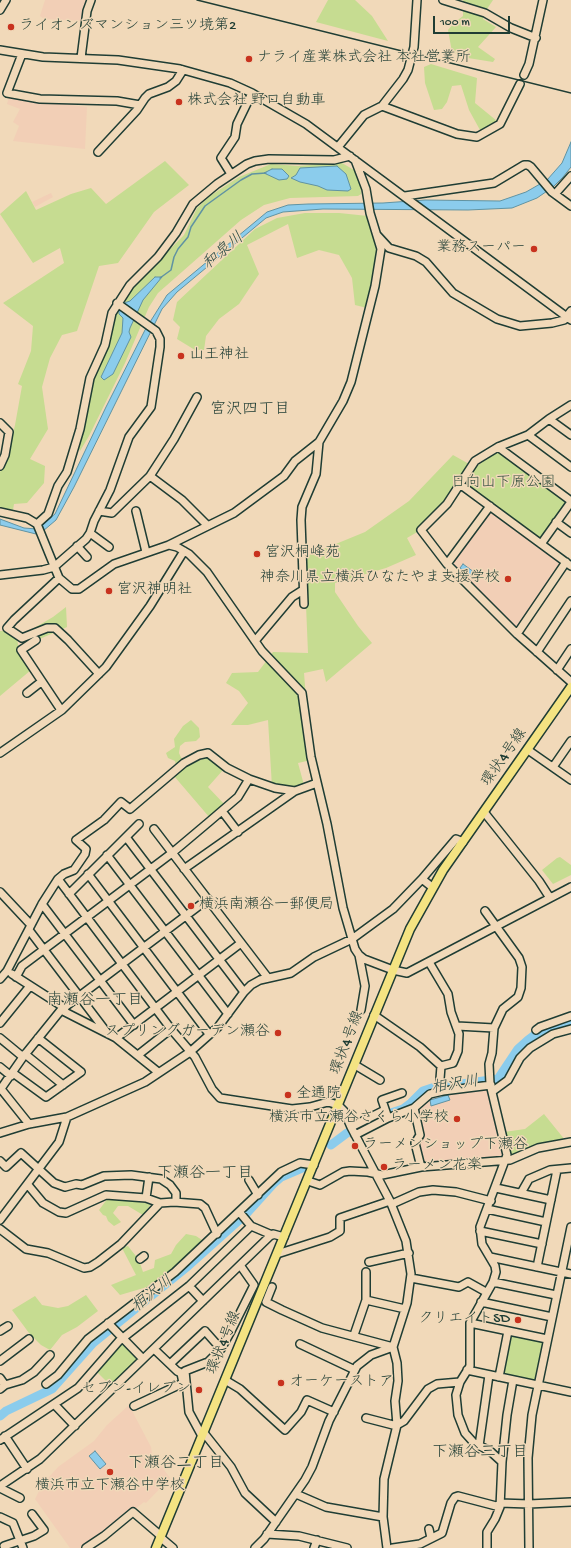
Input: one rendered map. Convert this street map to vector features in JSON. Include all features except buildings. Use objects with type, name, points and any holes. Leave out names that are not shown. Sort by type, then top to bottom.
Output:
[{"type":"main road","name":"環状4号線","points":[[156,1548],[308,1181],[410,929],[432,887],[571,687]]},
{"type":"street","points":[[0,10],[6,0]]},
{"type":"street","points":[[81,58],[87,11],[91,0]]},
{"type":"street","points":[[338,147],[364,115],[382,106],[399,86],[408,70],[414,47],[417,0]]},
{"type":"street","points":[[443,0],[485,13],[510,28],[536,38]]},
{"type":"street","points":[[524,76],[536,38],[544,0]]},
{"type":"street","points":[[0,50],[43,57],[118,60],[183,70],[230,83],[252,93],[306,124],[424,212],[570,316],[558,323],[520,326],[497,319],[453,293],[426,262],[416,256],[389,248],[376,233]]},
{"type":"street","points":[[22,54],[7,93],[40,98],[118,101],[140,105]]},
{"type":"street","points":[[98,152],[149,94],[168,87],[176,81],[183,70]]},
{"type":"street","points":[[382,106],[456,134],[477,137],[500,124],[520,84]]},
{"type":"street","points":[[231,174],[221,158],[235,137],[237,124],[252,93]]},
{"type":"street","points":[[37,525],[44,520],[50,511],[58,486],[67,472],[80,429],[90,378],[105,345],[110,319],[117,303],[130,285],[158,257],[181,225],[192,204],[208,190],[248,164],[269,159],[334,160],[352,158]]},
{"type":"street","points":[[0,512],[27,518],[37,525],[59,578],[72,589],[80,589],[114,564],[169,545],[234,513],[284,476],[295,461],[319,442],[343,401],[351,382],[375,286],[381,249],[370,213],[366,189],[352,158]]},
{"type":"street","points":[[407,198],[494,183],[524,165],[531,166],[553,192],[571,206]]},
{"type":"street","points":[[553,192],[571,176]]},
{"type":"street","points":[[0,575],[43,570],[54,567],[78,546],[90,533],[99,510],[110,490],[129,437],[153,403],[160,339],[156,331],[117,303]]},
{"type":"street","points":[[99,510],[112,513],[150,476],[174,439],[197,397]]},
{"type":"street","points":[[571,405],[528,435],[498,447],[475,461],[440,512],[421,530],[447,564],[517,634],[571,682]]},
{"type":"street","points":[[549,419],[571,435]]},
{"type":"street","points":[[0,423],[9,432],[5,455],[0,466]]},
{"type":"street","points":[[528,435],[571,467]]},
{"type":"street","points":[[304,604],[301,520],[302,507],[316,474],[319,442]]},
{"type":"street","points":[[498,447],[571,501],[541,544]]},
{"type":"street","points":[[150,476],[182,500],[207,525]]},
{"type":"street","points":[[460,484],[568,564],[517,634]]},
{"type":"street","points":[[447,564],[490,506]]},
{"type":"street","points":[[136,511],[146,552]]},
{"type":"street","points":[[556,522],[571,533]]},
{"type":"street","points":[[90,533],[109,546]]},
{"type":"street","points":[[0,753],[61,710],[99,674],[150,606],[183,551],[189,534]]},
{"type":"street","points":[[169,545],[175,546],[194,558],[210,576],[270,661],[302,693],[311,757],[343,908],[359,955],[365,986],[361,1010]]},
{"type":"street","points":[[78,546],[87,557]]},
{"type":"street","points":[[59,578],[4,629],[22,638],[47,628],[55,628],[99,674]]},
{"type":"street","points":[[255,640],[292,597],[303,590]]},
{"type":"street","points":[[537,652],[571,601]]},
{"type":"street","points":[[36,640],[21,650],[61,710]]},
{"type":"street","points":[[557,670],[571,649]]},
{"type":"street","points":[[26,693],[42,682]]},
{"type":"street","points":[[553,767],[570,744]]},
{"type":"street","points":[[528,750],[571,780]]},
{"type":"street","points":[[0,979],[8,971],[42,904],[58,880],[64,874],[74,870],[85,854],[86,849],[76,840],[104,820],[121,802],[130,809],[184,763],[199,755],[208,753],[227,768],[249,779],[274,788],[295,791]]},
{"type":"street","points":[[16,977],[22,966],[172,853],[222,811],[238,797],[249,779]]},
{"type":"street","points":[[184,869],[295,791],[317,783]]},
{"type":"street","points":[[222,811],[238,832]]},
{"type":"street","points":[[484,812],[539,881],[550,898]]},
{"type":"street","points":[[69,894],[139,824]]},
{"type":"street","points":[[154,829],[268,978]]},
{"type":"street","points":[[126,837],[244,992]]},
{"type":"street","points":[[0,1133],[29,1124],[67,1117],[142,1083],[190,1052],[228,1014],[251,985],[268,978],[291,973],[314,958],[352,938],[393,909],[422,879],[456,838],[463,842]]},
{"type":"street","points":[[107,855],[228,1014]]},
{"type":"street","points":[[88,874],[209,1034]]},
{"type":"street","points":[[422,879],[432,887]]},
{"type":"street","points":[[58,880],[171,1029],[195,1057],[212,1089],[220,1098],[292,1108],[310,1107],[328,1102],[338,1105],[344,1111],[391,1202],[409,1252],[411,1278],[405,1309],[393,1347],[397,1363],[398,1381],[395,1401],[397,1426],[384,1479],[383,1517],[387,1548]]},
{"type":"street","points":[[359,955],[393,970],[407,973],[571,887]]},
{"type":"street","points":[[0,892],[30,928],[44,950],[108,1034]]},
{"type":"street","points":[[29,1124],[1,1090],[24,1055],[63,1009],[208,899]]},
{"type":"street","points":[[42,904],[134,1025]]},
{"type":"street","points":[[485,911],[519,958],[522,974],[521,988],[518,997],[503,1009],[494,1028],[492,1053],[489,1064],[491,1084],[507,1160],[482,1220],[480,1231],[482,1244],[495,1266],[496,1272],[470,1323],[470,1360],[456,1395],[460,1424],[468,1438],[479,1446],[490,1451],[502,1462]]},
{"type":"street","points":[[116,1038],[241,943]]},
{"type":"street","points":[[429,962],[448,994],[451,1012],[459,1034],[458,1050],[453,1063],[440,1066]]},
{"type":"street","points":[[8,971],[63,1009],[116,1038],[158,1072]]},
{"type":"street","points":[[0,1023],[30,986]]},
{"type":"street","points":[[374,1015],[420,1047],[440,1066],[442,1088]]},
{"type":"street","points":[[536,1030],[540,1027],[571,1016]]},
{"type":"street","points":[[457,1026],[494,1028]]},
{"type":"street","points":[[138,1055],[171,1029]]},
{"type":"street","points":[[353,1131],[386,1114],[414,1108],[426,1096],[442,1088],[491,1084],[508,1080],[520,1058],[530,1048],[553,1034],[571,1029]]},
{"type":"street","points":[[0,1038],[63,1085]]},
{"type":"street","points":[[0,1067],[46,1097],[80,1072],[38,1038]]},
{"type":"street","points":[[355,1065],[380,1080]]},
{"type":"street","points":[[386,1114],[382,1100],[402,1093]]},
{"type":"street","points":[[414,1108],[420,1135],[415,1143],[421,1167]]},
{"type":"street","points":[[0,1220],[28,1185],[59,1142],[67,1117]]},
{"type":"street","points":[[308,1181],[320,1185],[343,1172],[350,1171],[368,1172],[382,1175],[421,1167],[507,1160],[538,1148],[571,1142]]},
{"type":"street","points":[[0,1161],[6,1167],[21,1153],[54,1183],[65,1187],[76,1184],[82,1185],[104,1176],[131,1175],[161,1179],[171,1186],[176,1193],[176,1202]]},
{"type":"street","points":[[46,1384],[58,1375],[88,1339],[110,1326],[175,1272],[217,1234],[273,1179],[290,1167],[300,1163],[315,1163]]},
{"type":"street","points":[[521,1193],[528,1179],[543,1172],[571,1168]]},
{"type":"street","points":[[537,1267],[557,1170]]},
{"type":"street","points":[[146,1198],[149,1177]]},
{"type":"street","points":[[249,1180],[258,1195]]},
{"type":"street","points":[[28,1185],[43,1203],[59,1212],[66,1213],[106,1195],[146,1198],[160,1203],[176,1202],[200,1204],[205,1208],[217,1234]]},
{"type":"street","points":[[496,1188],[551,1200]]},
{"type":"street","points":[[277,1254],[330,1237],[340,1231],[340,1218],[419,1192],[433,1190],[456,1192],[491,1201]]},
{"type":"street","points":[[0,1229],[26,1249],[48,1253],[84,1268],[90,1267],[121,1244],[160,1203]]},
{"type":"street","points":[[487,1209],[546,1222]]},
{"type":"street","points":[[243,1216],[251,1226],[272,1235],[284,1237]]},
{"type":"street","points":[[27,1469],[3,1438],[78,1388],[122,1338],[189,1286],[251,1226]]},
{"type":"street","points":[[530,1548],[528,1458],[532,1415],[571,1227]]},
{"type":"street","points":[[480,1231],[542,1244]]},
{"type":"street","points":[[20,1498],[0,1487],[40,1459],[272,1235]]},
{"type":"street","points":[[369,1262],[409,1252]]},
{"type":"street","points":[[490,1257],[571,1274]]},
{"type":"street","points":[[240,1265],[254,1285],[221,1349],[208,1362],[186,1371],[189,1412],[203,1434],[231,1467],[245,1493],[276,1522]]},
{"type":"street","points":[[354,1336],[366,1300],[366,1272]]},
{"type":"street","points":[[411,1278],[459,1287],[468,1282],[486,1292]]},
{"type":"street","points":[[492,1282],[556,1295]]},
{"type":"street","points":[[189,1286],[203,1301]]},
{"type":"street","points":[[272,1287],[266,1302],[322,1328],[393,1347]]},
{"type":"street","points":[[366,1300],[405,1309]]},
{"type":"street","points":[[480,1302],[552,1317]]},
{"type":"street","points":[[470,1323],[547,1339]]},
{"type":"street","points":[[0,1332],[8,1326]]},
{"type":"street","points":[[110,1326],[143,1359]]},
{"type":"street","points":[[170,1364],[204,1331],[221,1349]]},
{"type":"street","points":[[499,1377],[508,1331]]},
{"type":"street","points":[[0,1361],[29,1339]]},
{"type":"street","points":[[300,1344],[354,1370]]},
{"type":"street","points":[[255,1548],[296,1494],[312,1467],[334,1412],[354,1370],[366,1357],[393,1347]]},
{"type":"street","points":[[134,1406],[183,1383],[181,1373],[154,1349]]},
{"type":"street","points":[[0,1378],[3,1387],[22,1380],[34,1372],[50,1355]]},
{"type":"street","points":[[467,1370],[571,1392]]},
{"type":"street","points":[[479,1446],[489,1375]]},
{"type":"street","points":[[225,1380],[240,1388],[285,1430],[301,1412],[307,1400],[334,1412]]},
{"type":"street","points":[[487,1548],[487,1532],[495,1519],[500,1505],[502,1462],[507,1415],[513,1380]]},
{"type":"street","points":[[397,1426],[404,1421],[428,1389],[437,1384],[460,1382]]},
{"type":"street","points":[[54,1404],[75,1426]]},
{"type":"street","points":[[366,1418],[397,1426]]},
{"type":"street","points":[[296,1494],[326,1507],[383,1517]]},
{"type":"street","points":[[393,1548],[412,1546],[432,1538],[443,1531],[454,1497],[458,1496],[500,1505],[571,1502]]},
{"type":"street","points":[[86,1548],[104,1536],[133,1512],[173,1548]]},
{"type":"street","points":[[4,1546],[34,1536],[44,1530],[32,1514]]},
{"type":"street","points":[[0,1517],[13,1523],[23,1548]]},
{"type":"street","points":[[429,1529],[432,1538]]},
{"type":"street","points":[[267,1534],[299,1536],[347,1548]]},
{"type":"street","points":[[314,1548],[317,1540]]},
{"type":"shaded area","points":[[45,0],[86,0],[84,21],[44,19],[40,16]]},
{"type":"shaded area","points":[[9,97],[87,107],[85,149],[13,141],[19,126],[13,122],[20,109],[7,104]]},
{"type":"shaded area","points":[[51,193],[53,197],[35,207],[32,202]]},
{"type":"shaded area","name":"神奈川県立横浜ひなたやま支援学校","points":[[490,510],[561,561],[561,564],[517,629],[515,629],[452,565],[451,562]]},
{"type":"shaded area","name":"横浜市立瀬谷さくら小学校","points":[[489,1089],[504,1155],[503,1157],[423,1163],[417,1141],[417,1108],[428,1097],[449,1091]]},
{"type":"shaded area","name":"横浜市立下瀬谷中学校","points":[[129,1405],[151,1447],[152,1453],[170,1478],[146,1503],[144,1502],[107,1531],[80,1548],[70,1548],[35,1499],[42,1485],[58,1467],[94,1441],[107,1425]]},
{"type":"green space","points":[[328,0],[355,0],[372,16],[388,41],[316,22]]},
{"type":"green space","points":[[463,0],[493,0],[483,19],[496,27],[478,47],[495,59],[493,62],[468,58],[452,52],[448,30],[463,16]]},
{"type":"green space","points":[[431,64],[477,78],[475,103],[497,121],[492,127],[480,130],[469,110],[461,85],[452,86],[447,102],[442,109],[434,110],[425,83],[424,67]]},
{"type":"green space","points":[[165,161],[189,185],[154,212],[118,263],[99,266],[77,331],[62,335],[50,358],[42,387],[48,429],[30,459],[45,466],[44,483],[27,503],[14,504],[13,510],[0,507],[0,472],[6,463],[15,425],[22,386],[18,384],[31,351],[33,326],[3,303],[64,263],[60,248],[33,263],[0,214],[26,191],[36,210],[71,194],[91,188],[106,204]]},
{"type":"green space","points":[[342,163],[354,170],[360,181],[361,194],[358,196],[290,198],[264,205],[241,220],[158,293],[149,307],[125,363],[80,451],[78,447],[83,434],[94,378],[111,341],[111,327],[115,312],[135,285],[184,235],[197,208],[210,196],[239,177],[271,164],[298,166]]},
{"type":"green space","points":[[305,213],[339,213],[368,216],[379,246],[377,263],[367,308],[355,305],[352,278],[339,255],[319,250],[297,258],[288,224],[247,245],[259,274],[239,304],[219,319],[206,336],[204,350],[195,350],[177,339],[180,327],[173,320],[177,302],[255,229],[277,218]]},
{"type":"green space","name":"日向山下原公園","points":[[501,452],[567,502],[539,539],[464,485],[469,472],[492,455]]},
{"type":"green space","points":[[453,455],[469,464],[445,501],[419,531],[407,538],[416,555],[386,568],[335,583],[335,592],[358,626],[372,643],[326,682],[323,669],[304,673],[311,760],[298,763],[304,785],[297,788],[272,787],[268,720],[248,725],[231,725],[248,703],[239,691],[226,683],[232,673],[258,672],[273,652],[308,653],[304,557],[365,532],[409,501]]},
{"type":"green space","points":[[66,607],[67,627],[26,645],[29,631],[53,617]]},
{"type":"green space","points":[[0,631],[4,631],[17,639],[19,649],[31,670],[0,696]]},
{"type":"green space","points":[[191,720],[199,728],[200,737],[196,741],[185,742],[180,746],[179,753],[183,762],[176,765],[175,761],[168,758],[166,753],[175,747],[174,739],[183,726]]},
{"type":"green space","points":[[208,757],[223,770],[208,787],[225,805],[210,818],[174,776],[184,767]]},
{"type":"green space","points":[[560,857],[571,865],[571,875],[553,884],[542,870]]},
{"type":"green space","points":[[544,1114],[565,1140],[533,1147],[509,1157],[504,1132],[525,1129]]},
{"type":"green space","points":[[108,1198],[151,1204],[143,1215],[128,1206],[118,1206],[113,1213],[121,1222],[114,1226],[99,1210]]},
{"type":"green space","points":[[186,1234],[196,1236],[205,1242],[154,1285],[120,1295],[111,1285],[136,1275],[122,1248],[128,1246],[139,1260],[143,1272],[154,1268],[155,1260],[171,1254],[176,1245]]},
{"type":"green space","points":[[86,1295],[98,1311],[77,1327],[62,1335],[50,1350],[41,1345],[29,1333],[12,1310],[35,1296],[42,1305],[58,1308],[68,1306]]},
{"type":"green space","points":[[510,1334],[545,1341],[536,1384],[501,1376]]},
{"type":"green space","points":[[123,1342],[140,1359],[112,1387],[96,1371]]},
{"type":"water","name":"和泉川","points":[[571,142],[571,167],[563,177],[553,187],[537,198],[512,208],[468,210],[323,209],[283,212],[266,218],[177,292],[162,309],[74,487],[56,520],[43,531],[36,534],[0,525],[0,519],[24,528],[37,529],[55,514],[106,407],[145,330],[167,295],[267,212],[288,205],[308,204],[383,203],[425,200],[500,201],[526,192],[547,180],[562,163]]},
{"type":"water","points":[[337,166],[346,174],[351,189],[348,191],[327,190],[291,178],[296,175],[300,168]]},
{"type":"water","points":[[272,169],[282,169],[289,176],[287,179],[279,180],[264,173]]},
{"type":"water","points":[[155,277],[162,277],[143,300],[130,328],[129,332],[131,337],[113,374],[104,380],[101,377],[122,333],[123,318],[119,314],[119,310],[124,303],[130,301]]},
{"type":"water","points":[[463,564],[478,575],[475,580],[460,568]]},
{"type":"water","points":[[448,1095],[450,1100],[431,1106],[430,1100]]},
{"type":"water","points":[[95,1451],[106,1464],[100,1469],[89,1456]]},
{"type":"waterway","points":[[160,278],[171,270],[174,257],[178,249],[188,237],[191,227],[205,206],[241,180],[252,174],[266,173]]},
{"type":"waterway","name":"相沢川","points":[[331,1145],[347,1133],[382,1116],[403,1109],[423,1091],[432,1088],[498,1079],[518,1049],[528,1040],[540,1031],[557,1024],[571,1022]]},
{"type":"waterway","name":"相沢川","points":[[0,1416],[6,1411],[52,1389],[93,1343],[188,1266],[246,1214],[281,1177],[302,1168]]},
{"type":"railway","points":[[197,0],[571,93]]},
{"type":"place","name":"ライオンズマンション三ツ境第2","points":[[11,27]]},
{"type":"place","name":"ナライ産業株式会社 本社営業所","points":[[249,59]]},
{"type":"place","name":"株式会社 野口自動車","points":[[179,102]]},
{"type":"place","name":"業務スーパー","points":[[534,249]]},
{"type":"place","name":"山王神社","points":[[181,356]]},
{"type":"place","name":"宮沢桐峰苑","points":[[257,554]]},
{"type":"place","name":"神奈川県立横浜ひなたやま支援学校","points":[[508,579]]},
{"type":"place","name":"宮沢神明社","points":[[109,591]]},
{"type":"place","name":"横浜南瀬谷一郵便局","points":[[191,906]]},
{"type":"place","name":"スプリングガーデン瀬谷","points":[[278,1033]]},
{"type":"place","name":"全通院","points":[[288,1095]]},
{"type":"place","name":"横浜市立瀬谷さくら小学校","points":[[457,1119]]},
{"type":"place","name":"ラーメンショップ下瀬谷","points":[[355,1146]]},
{"type":"place","name":"ラーメン花楽","points":[[384,1167]]},
{"type":"place","name":"クリエイトSD","points":[[518,1320]]},
{"type":"place","name":"オーケーストア","points":[[281,1383]]},
{"type":"place","name":"セブン-イレブン","points":[[199,1390]]},
{"type":"place","name":"横浜市立下瀬谷中学校","points":[[110,1472]]},
{"type":"district","name":"宮沢四丁目","points":[[250,411]]},
{"type":"district","name":"南瀬谷一丁目","points":[[95,1002]]},
{"type":"district","name":"下瀬谷一丁目","points":[[205,1175]]},
{"type":"district","name":"下瀬谷三丁目","points":[[480,1454]]},
{"type":"district","name":"下瀬谷二丁目","points":[[176,1465]]}]
